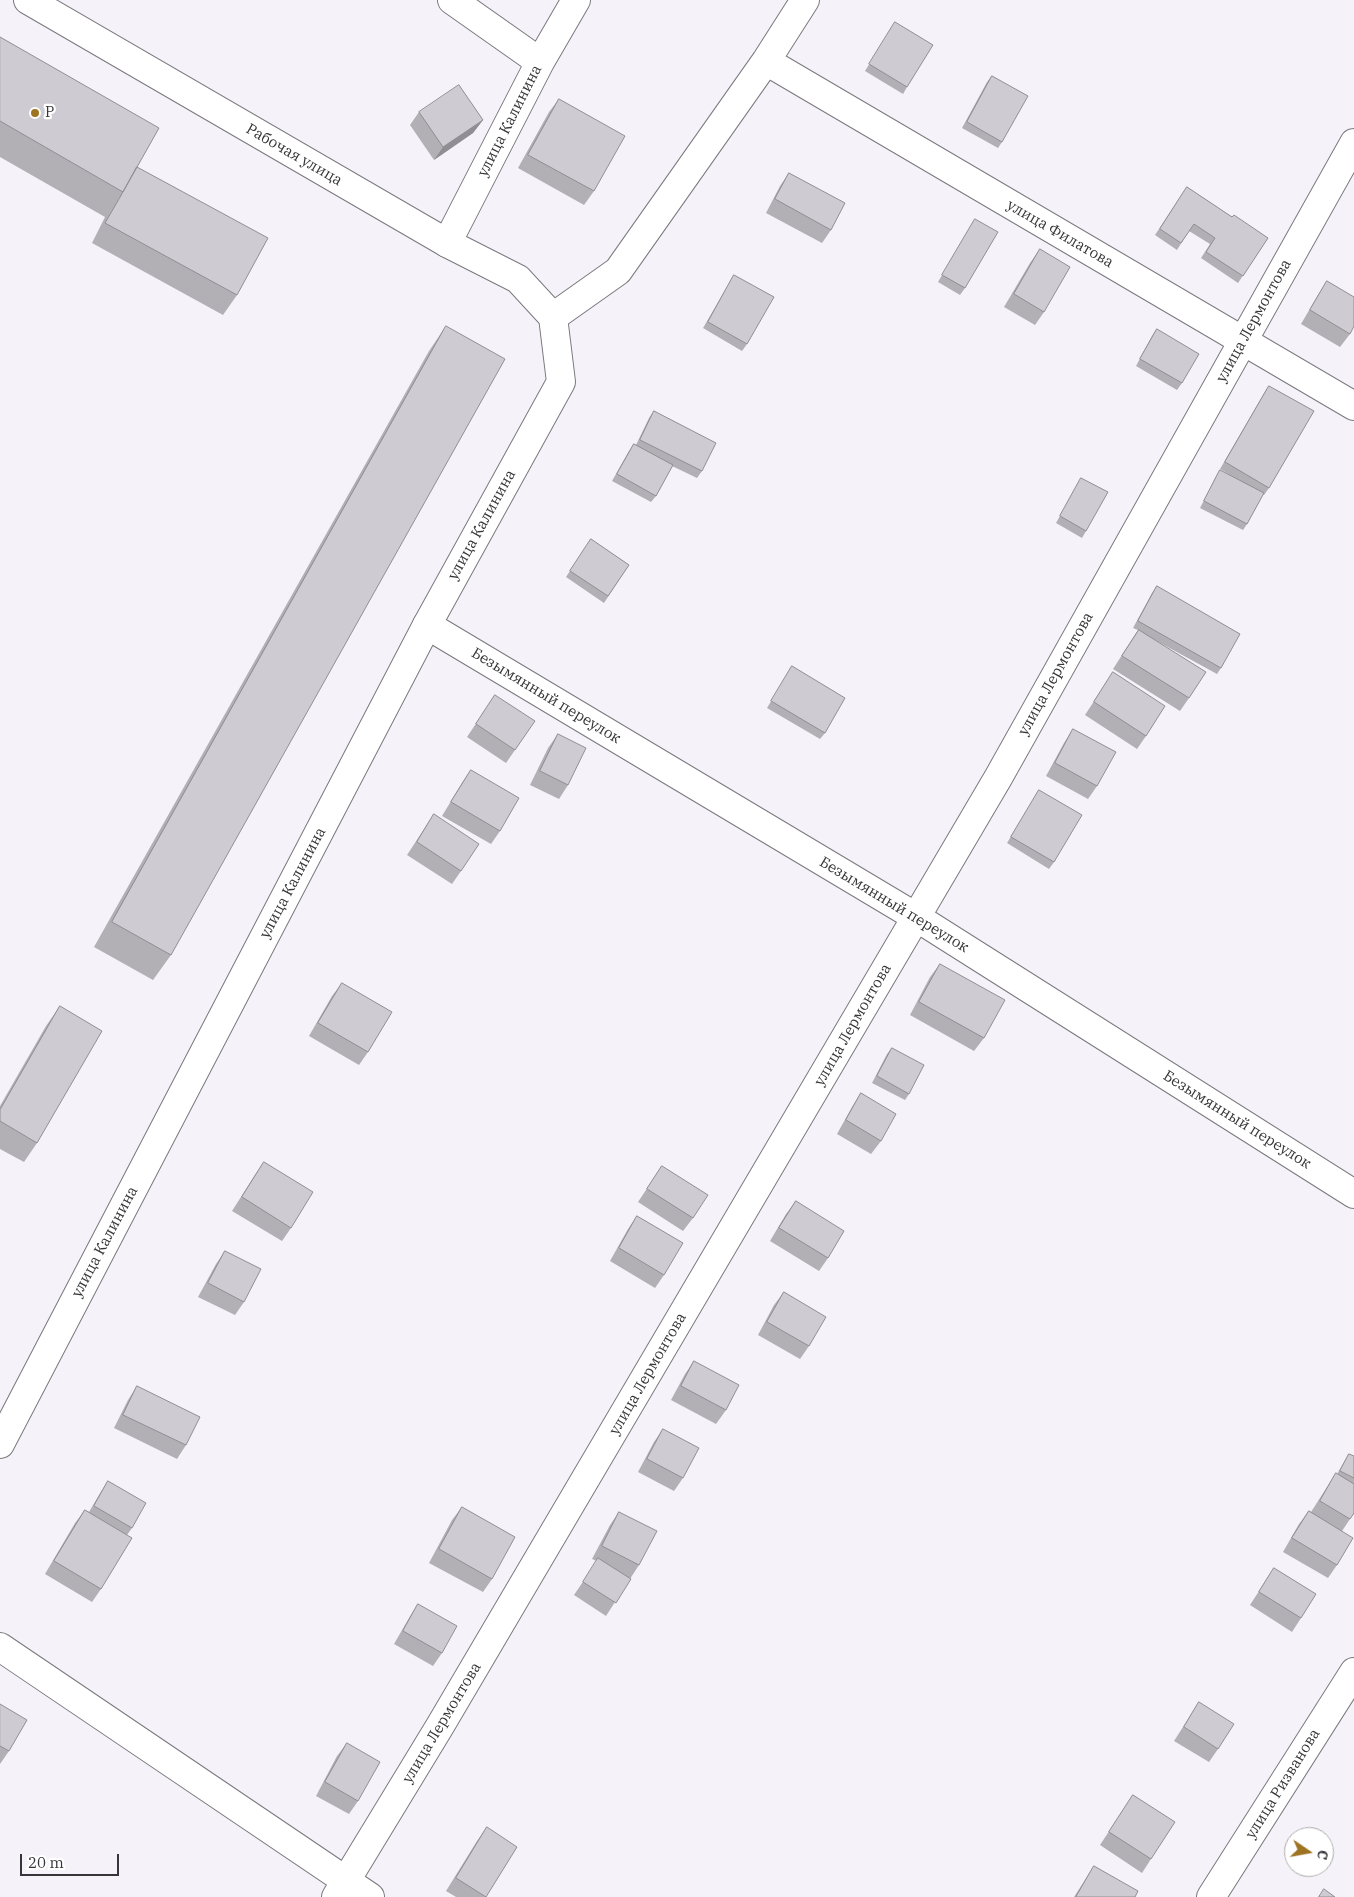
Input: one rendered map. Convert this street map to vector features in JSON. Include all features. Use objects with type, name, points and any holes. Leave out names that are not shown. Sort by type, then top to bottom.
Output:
[{"type":"street","name":"Рабочая улица","points":[[28,0],[447,243],[518,279],[553,317]]},
{"type":"street","points":[[452,0],[540,62]]},
{"type":"street","name":"улица Калинина","points":[[447,243],[540,62],[576,0]]},
{"type":"street","points":[[553,317],[618,271],[766,62],[805,0]]},
{"type":"street","name":"улица Филатова","points":[[766,62],[1354,406]]},
{"type":"street","name":"улица Лермонтова","points":[[342,1888],[440,1726],[998,778],[1354,143]]},
{"type":"street","name":"улица Калинина","points":[[0,1444],[427,625],[561,382],[553,317]]},
{"type":"street","name":"Безымянный переулок","points":[[427,625],[916,917],[1354,1194]]},
{"type":"street","points":[[0,1647],[342,1888],[370,1897]]},
{"type":"street","name":"улица Ризванова","points":[[1211,1897],[1354,1672]]},
{"type":"building","points":[[895,22],[933,45],[907,87],[869,64]]},
{"type":"building","points":[[0,37],[159,128],[123,192],[0,121]]},
{"type":"building","points":[[992,76],[1028,96],[1002,142],[967,122]]},
{"type":"building","points":[[459,85],[483,120],[443,147],[419,112]]},
{"type":"building","points":[[559,99],[625,136],[594,191],[528,155]]},
{"type":"building","points":[[137,167],[268,238],[237,295],[105,223]]},
{"type":"building","points":[[789,173],[845,203],[831,230],[775,199]]},
{"type":"building","points":[[1187,187],[1268,238],[1243,276],[1206,252],[1215,238],[1194,224],[1181,243],[1160,229]]},
{"type":"building","points":[[975,219],[998,232],[965,288],[942,275]]},
{"type":"building","points":[[1040,249],[1070,267],[1044,312],[1014,294]]},
{"type":"building","points":[[734,275],[774,297],[747,344],[708,322]]},
{"type":"building","points":[[1327,281],[1354,297],[1354,326],[1350,334],[1310,310]]},
{"type":"building","points":[[446,326],[505,359],[171,955],[112,922]]},
{"type":"building","points":[[1157,329],[1199,354],[1182,383],[1140,359]]},
{"type":"building","points":[[1269,386],[1314,411],[1269,488],[1225,462]]},
{"type":"building","points":[[654,411],[716,443],[702,471],[640,440]]},
{"type":"building","points":[[634,444],[673,465],[656,496],[617,474]]},
{"type":"building","points":[[1220,470],[1264,493],[1247,524],[1204,501]]},
{"type":"building","points":[[1081,478],[1108,492],[1086,531],[1060,516]]},
{"type":"building","points":[[591,539],[629,565],[608,596],[570,571]]},
{"type":"building","points":[[1157,586],[1240,634],[1221,668],[1138,621]]},
{"type":"building","points":[[1139,630],[1206,672],[1189,698],[1122,656]]},
{"type":"building","points":[[792,666],[845,698],[825,733],[771,701]]},
{"type":"building","points":[[1113,672],[1165,706],[1146,736],[1094,702]]},
{"type":"building","points":[[495,695],[535,721],[515,750],[476,724]]},
{"type":"building","points":[[1073,729],[1116,752],[1097,786],[1055,763]]},
{"type":"building","points":[[558,734],[586,748],[568,785],[540,771]]},
{"type":"building","points":[[471,770],[519,798],[500,831],[451,802]]},
{"type":"building","points":[[1039,790],[1082,815],[1054,862],[1011,837]]},
{"type":"building","points":[[434,814],[479,844],[461,871],[417,842]]},
{"type":"building","points":[[940,964],[1005,1000],[984,1038],[919,1002]]},
{"type":"building","points":[[342,983],[392,1012],[368,1052],[318,1023]]},
{"type":"building","points":[[60,1006],[102,1031],[37,1143],[0,1121],[0,1110]]},
{"type":"building","points":[[892,1048],[924,1065],[909,1094],[877,1076]]},
{"type":"building","points":[[861,1093],[896,1114],[881,1141],[846,1120]]},
{"type":"building","points":[[264,1162],[313,1192],[291,1228],[242,1197]]},
{"type":"building","points":[[662,1166],[708,1195],[693,1218],[647,1189]]},
{"type":"building","points":[[796,1201],[844,1231],[828,1258],[779,1228]]},
{"type":"building","points":[[637,1216],[683,1243],[664,1275],[619,1248]]},
{"type":"building","points":[[225,1251],[261,1269],[244,1302],[208,1283]]},
{"type":"building","points":[[784,1292],[826,1317],[809,1346],[767,1322]]},
{"type":"building","points":[[694,1361],[739,1385],[726,1410],[681,1386]]},
{"type":"building","points":[[137,1386],[200,1417],[186,1445],[123,1415]]},
{"type":"building","points":[[663,1429],[699,1448],[683,1478],[647,1459]]},
{"type":"building","points":[[1349,1454],[1354,1456],[1354,1478],[1340,1471]]},
{"type":"building","points":[[1336,1473],[1354,1484],[1354,1513],[1350,1519],[1320,1501]]},
{"type":"building","points":[[108,1481],[146,1503],[132,1528],[94,1506]]},
{"type":"building","points":[[462,1507],[515,1537],[492,1579],[439,1549]]},
{"type":"building","points":[[85,1510],[132,1538],[101,1589],[54,1561]]},
{"type":"building","points":[[1309,1511],[1353,1538],[1337,1565],[1292,1538]]},
{"type":"building","points":[[619,1512],[657,1531],[639,1565],[602,1546]]},
{"type":"building","points":[[598,1558],[631,1579],[616,1603],[583,1582]]},
{"type":"building","points":[[1274,1568],[1316,1594],[1301,1618],[1259,1592]]},
{"type":"building","points":[[418,1604],[457,1626],[442,1653],[403,1631]]},
{"type":"building","points":[[1199,1702],[1234,1724],[1218,1749],[1184,1727]]},
{"type":"building","points":[[0,1704],[27,1720],[9,1751],[0,1746]]},
{"type":"building","points":[[347,1743],[380,1762],[358,1801],[325,1782]]},
{"type":"building","points":[[1133,1795],[1175,1822],[1151,1859],[1109,1832]]},
{"type":"building","points":[[487,1827],[517,1847],[486,1897],[456,1878]]},
{"type":"building","points":[[1094,1866],[1138,1891],[1135,1897],[1076,1897]]},
{"type":"building","points":[[1324,1889],[1335,1897],[1319,1897]]},
{"type":"place","name":"Р","points":[[35,113]]}]
